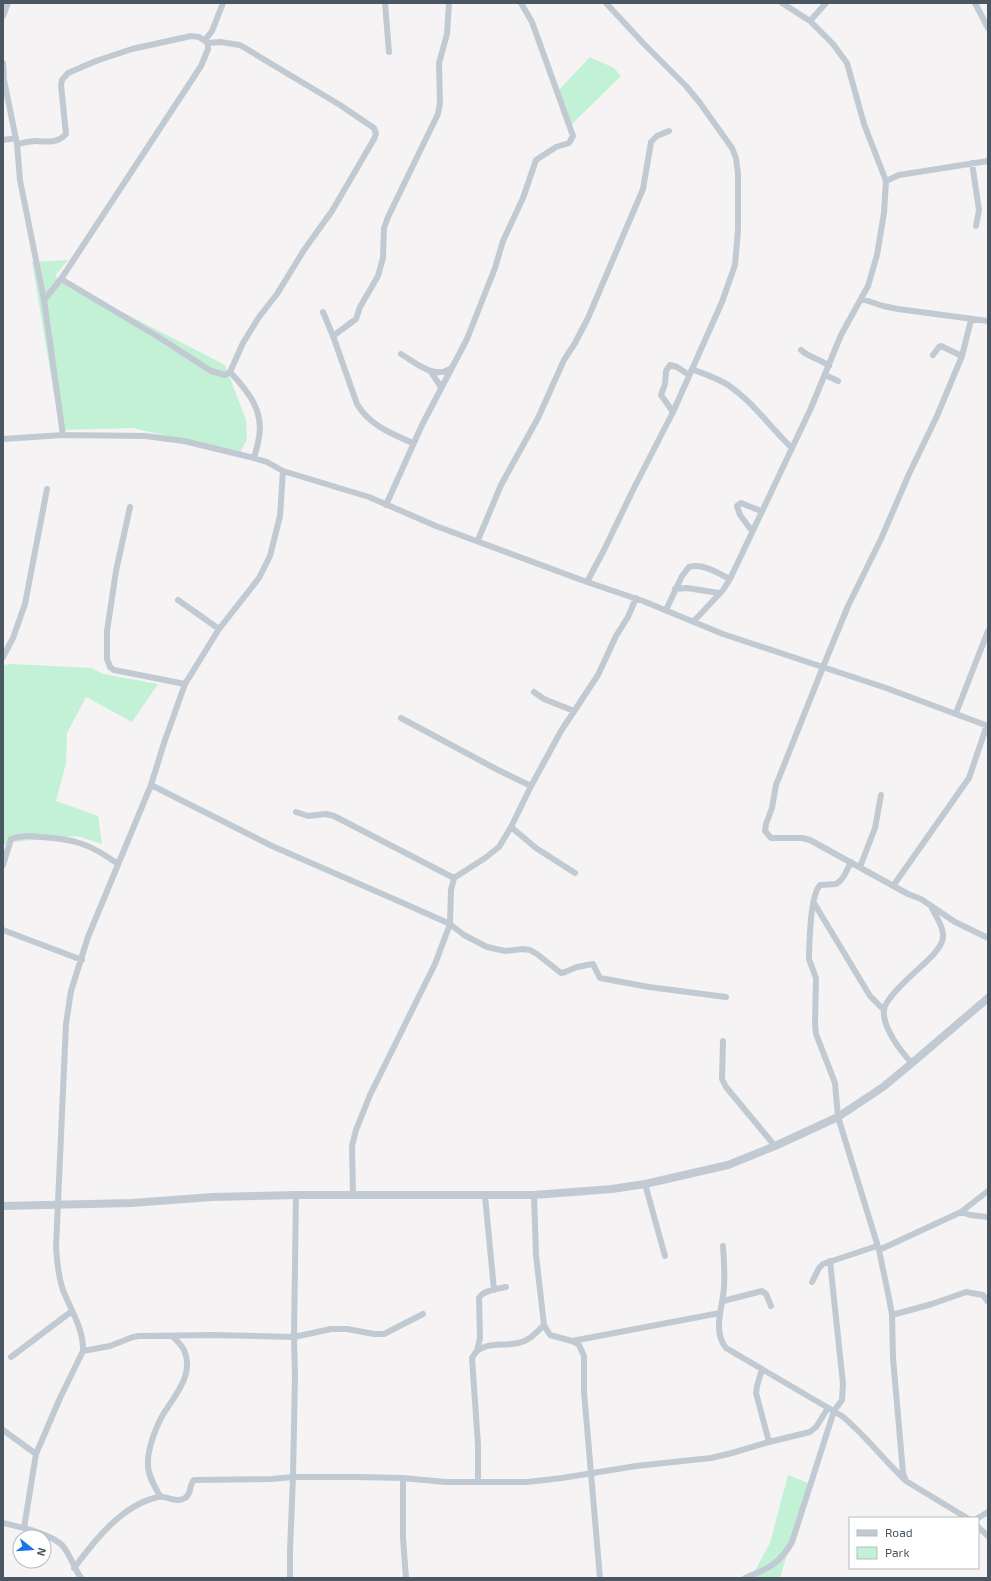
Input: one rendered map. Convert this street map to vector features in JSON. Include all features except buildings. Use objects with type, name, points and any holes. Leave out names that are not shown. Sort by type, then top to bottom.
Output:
[{"type":"street","points":[[3,16],[8,3]]},
{"type":"street","points":[[44,300],[61,279],[200,66],[208,50],[206,41],[212,31],[223,3]]},
{"type":"street","points":[[385,3],[389,52]]},
{"type":"street","points":[[333,336],[356,319],[360,307],[378,276],[383,258],[384,228],[388,217],[440,109],[439,63],[448,34],[449,3]]},
{"type":"street","points":[[386,505],[413,443],[450,369],[467,339],[495,268],[503,241],[523,198],[536,160],[556,147],[569,143],[573,136],[532,22],[521,3]]},
{"type":"street","points":[[587,582],[673,412],[722,302],[735,265],[738,213],[738,174],[736,158],[728,141],[696,97],[606,3]]},
{"type":"street","points":[[694,621],[723,590],[730,579],[792,448],[842,335],[862,299],[870,280],[877,255],[884,213],[886,182],[864,124],[846,63],[833,44],[810,21],[782,3]]},
{"type":"street","points":[[810,21],[826,3]]},
{"type":"street","points":[[975,3],[986,16],[988,28]]},
{"type":"street","points":[[3,140],[51,142],[56,141],[66,134],[61,85],[68,73],[96,61],[132,49],[191,36],[199,37],[206,41],[240,45],[334,101],[374,128],[376,134],[374,139],[332,211],[304,250],[277,294],[243,343],[230,372],[225,375],[211,371],[160,338],[61,279]]},
{"type":"street","points":[[3,63],[4,80],[16,141],[20,180],[44,300],[63,435]]},
{"type":"street","points":[[478,540],[500,485],[538,418],[564,360],[588,318],[643,188],[651,142],[657,136],[669,131]]},
{"type":"street","points":[[886,182],[899,176],[988,160]]},
{"type":"street","points":[[972,163],[978,210],[976,226]]},
{"type":"street","points":[[862,299],[889,308],[971,320],[988,321]]},
{"type":"street","points":[[323,312],[357,404],[363,414],[377,425],[413,443]]},
{"type":"street","points":[[971,320],[962,356],[937,416],[909,474],[881,539],[848,606],[823,667],[776,785],[772,808],[766,824],[766,831],[771,838],[802,838],[810,840],[931,906],[955,922],[988,938]]},
{"type":"street","points":[[933,355],[941,346],[962,356]]},
{"type":"street","points":[[801,350],[809,357],[820,360],[829,366]]},
{"type":"street","points":[[401,354],[431,372],[441,373],[450,369]]},
{"type":"street","points":[[673,412],[661,395],[665,384],[667,368],[673,365],[723,382],[754,407],[792,448]]},
{"type":"street","points":[[230,372],[248,392],[256,406],[260,438],[254,458]]},
{"type":"street","points":[[431,372],[441,387]]},
{"type":"street","points":[[825,375],[838,381]]},
{"type":"street","points":[[3,440],[63,435],[116,434],[184,441],[254,458],[267,462],[283,471],[353,492],[436,526],[478,540],[587,582],[636,598],[723,634],[956,713],[988,726],[969,778],[893,886]]},
{"type":"street","points":[[24,1528],[36,1454],[60,1398],[83,1351],[82,1336],[59,1277],[56,1247],[66,1024],[71,991],[88,937],[151,785],[164,743],[186,684],[219,629],[255,585],[270,556],[275,542],[280,516],[283,471]]},
{"type":"street","points":[[3,658],[13,638],[25,604],[47,489]]},
{"type":"street","points":[[752,532],[740,515],[737,506],[741,503],[761,511]]},
{"type":"street","points":[[130,507],[110,604],[107,630],[107,659],[110,667],[114,670],[186,684]]},
{"type":"street","points":[[666,610],[686,569],[693,566],[703,567],[730,579]]},
{"type":"street","points":[[675,590],[687,588],[719,593]]},
{"type":"street","points":[[353,1195],[352,1146],[356,1130],[370,1095],[435,964],[450,924],[451,890],[454,878],[499,847],[511,827],[531,786],[574,711],[598,675],[616,636],[628,617],[636,598]]},
{"type":"street","points":[[178,600],[219,629]]},
{"type":"street","points":[[956,713],[988,631]]},
{"type":"street","points":[[534,692],[544,699],[574,711]]},
{"type":"street","points":[[401,718],[531,786]]},
{"type":"street","points":[[151,785],[272,846],[403,902],[450,924],[475,941],[498,950],[530,950],[561,972],[593,964],[600,978],[650,987],[726,997]]},
{"type":"street","points":[[860,866],[875,828],[881,795]]},
{"type":"street","points":[[296,812],[308,816],[326,814],[334,816],[454,878]]},
{"type":"street","points":[[511,827],[536,848],[575,873]]},
{"type":"street","points":[[3,865],[11,840],[20,836],[68,839],[82,843],[97,850],[118,864]]},
{"type":"street","points":[[851,862],[840,881],[836,884],[820,885],[815,893],[809,958],[816,978],[816,1034],[835,1083],[838,1117],[878,1248],[892,1315],[893,1358],[901,1461],[906,1481]]},
{"type":"street","points":[[814,903],[860,981],[875,1002],[884,1010]]},
{"type":"street","points":[[912,1063],[894,1040],[884,1016],[884,1010],[891,997],[930,959],[943,940],[943,932],[931,906]]},
{"type":"street","points":[[3,930],[82,960]]},
{"type":"street","points":[[3,1206],[296,1195],[534,1195],[645,1184],[728,1165],[776,1146],[838,1117],[883,1087],[988,998]]},
{"type":"street","points":[[723,1041],[722,1079],[726,1087],[776,1146]]},
{"type":"street","points":[[645,1184],[665,1256]]},
{"type":"street","points":[[812,1282],[821,1265],[830,1261],[878,1248],[961,1212],[988,1190]]},
{"type":"street","points":[[290,1578],[295,1376],[294,1337],[296,1195]]},
{"type":"street","points":[[534,1195],[536,1255],[544,1325],[550,1335],[572,1341],[579,1345],[584,1356],[584,1392],[600,1578]]},
{"type":"street","points":[[485,1196],[494,1290]]},
{"type":"street","points":[[961,1212],[970,1215],[988,1217]]},
{"type":"street","points":[[723,1246],[724,1282],[719,1326],[722,1342],[726,1348],[834,1411],[856,1428],[906,1481],[965,1517]]},
{"type":"street","points":[[744,1578],[775,1564],[792,1542],[834,1411],[842,1400],[843,1384],[830,1261]]},
{"type":"street","points":[[477,1351],[480,1338],[479,1298],[480,1296],[494,1290],[506,1287]]},
{"type":"street","points":[[723,1301],[762,1291],[766,1294],[771,1306]]},
{"type":"street","points":[[892,1315],[932,1304],[966,1292],[983,1295],[988,1302]]},
{"type":"street","points":[[11,1357],[72,1311]]},
{"type":"street","points":[[572,1341],[720,1313]]},
{"type":"street","points":[[83,1351],[110,1346],[133,1337],[294,1337],[331,1329],[347,1329],[374,1334],[384,1334],[423,1314]]},
{"type":"street","points":[[478,1482],[477,1431],[471,1363],[472,1358],[477,1351],[487,1346],[519,1343],[528,1340],[544,1325]]},
{"type":"street","points":[[160,1496],[151,1478],[148,1465],[149,1452],[153,1436],[160,1421],[183,1382],[186,1365],[184,1350],[172,1336]]},
{"type":"street","points":[[762,1369],[756,1394],[769,1442]]},
{"type":"street","points":[[74,1568],[104,1530],[119,1518],[146,1501],[160,1496],[177,1500],[185,1498],[189,1493],[191,1483],[194,1480],[270,1479],[293,1477],[403,1478],[444,1482],[527,1482],[711,1458],[814,1430],[828,1408]]},
{"type":"street","points":[[3,1430],[36,1454]]},
{"type":"street","points":[[403,1478],[403,1538],[406,1578]]},
{"type":"street","points":[[979,1517],[988,1512]]},
{"type":"street","points":[[3,1523],[24,1528],[54,1540],[70,1557],[80,1578]]},
{"type":"street","points":[[979,1528],[988,1536]]},
{"type":"green space","points":[[590,57],[614,68],[621,76],[571,125],[559,90]]},
{"type":"green space","points":[[68,260],[55,276],[60,280],[225,365],[246,420],[247,439],[240,453],[133,428],[60,430],[32,262]]},
{"type":"green space","points":[[12,664],[91,668],[103,674],[158,684],[132,722],[86,697],[67,733],[66,763],[56,801],[98,816],[102,844],[77,836],[12,842],[3,845],[3,665]]},
{"type":"green space","points":[[788,1475],[808,1483],[780,1578],[751,1578],[770,1543]]}]
